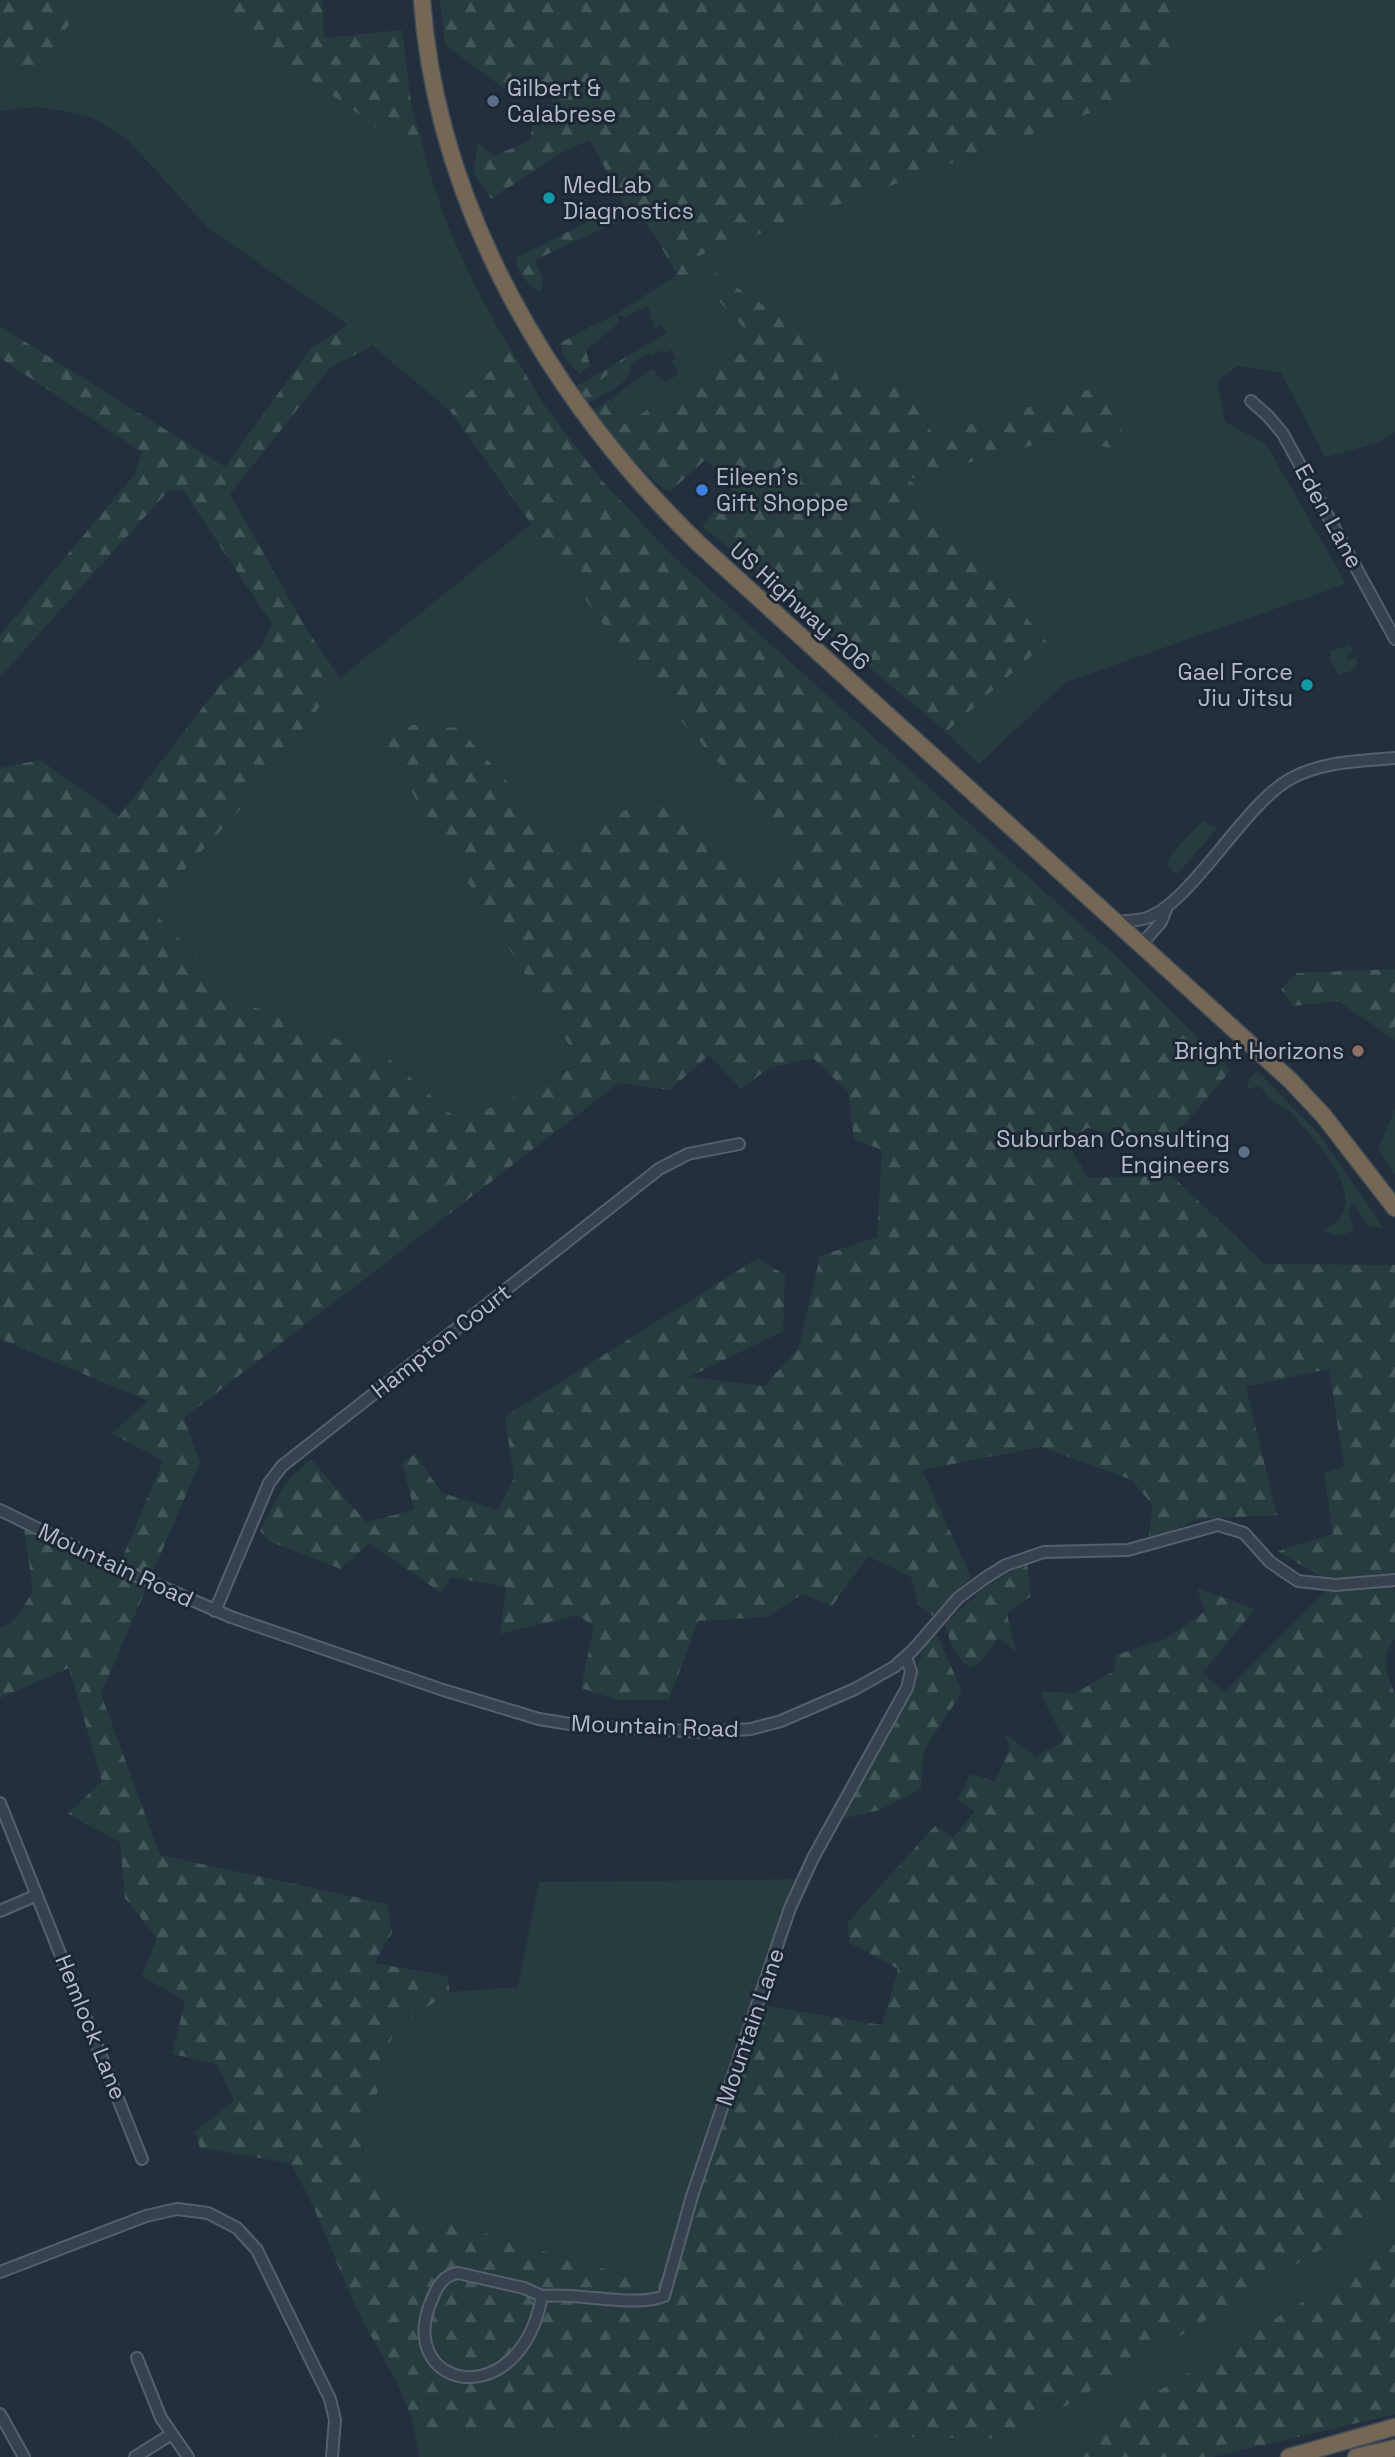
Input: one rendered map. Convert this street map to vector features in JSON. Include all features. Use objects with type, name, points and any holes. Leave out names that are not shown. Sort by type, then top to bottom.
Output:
[{"type":"highway","name":"US Highway 206","points":[[422,0],[431,64],[445,127],[481,231],[537,343],[597,432],[647,492],[699,544],[1269,1060],[1324,1115],[1395,1208]]},
{"type":"highway","points":[[1289,2457],[1395,2427]]},
{"type":"highway","points":[[1356,2457],[1395,2448]]},
{"type":"street","name":"Eden Lane","points":[[1251,401],[1283,434],[1395,639]]},
{"type":"street","points":[[1141,945],[1161,922],[1167,907],[1282,783],[1310,769],[1331,763],[1395,758]]},
{"type":"street","points":[[1116,922],[1143,919],[1167,907]]},
{"type":"street","name":"Hampton Court","points":[[215,1611],[269,1483],[282,1466],[659,1169],[688,1154],[739,1144]]},
{"type":"street","name":"Mountain Road","points":[[0,1510],[215,1611],[501,1709],[576,1725],[637,1730],[705,1732],[766,1726],[855,1689],[906,1657],[958,1598],[1006,1565],[1055,1551],[1128,1550],[1209,1526],[1227,1526],[1244,1532],[1270,1562],[1298,1581],[1335,1585],[1395,1580]]},
{"type":"street","name":"Mountain Lane","points":[[542,2296],[587,2295],[652,2301],[664,2296],[692,2196],[790,1908],[813,1858],[907,1688],[911,1671],[906,1657]]},
{"type":"street","name":"Hemlock Lane","points":[[0,1803],[142,2159]]},
{"type":"street","points":[[0,1911],[37,1895]]},
{"type":"street","points":[[0,2272],[160,2212],[187,2209],[221,2218],[244,2234],[263,2259],[330,2399],[335,2420],[332,2457]]},
{"type":"street","points":[[458,2273],[503,2282],[542,2296],[535,2320],[520,2346],[506,2365],[492,2374],[475,2378],[457,2377],[432,2355],[424,2334],[425,2321],[437,2287],[448,2276],[458,2273]]},
{"type":"street","points":[[137,2358],[170,2435],[188,2457]]},
{"type":"street","points":[[0,2414],[24,2457]]},
{"type":"street","points":[[135,2457],[170,2435]]},
{"type":"green space","points":[[0,0],[85,0],[34,78],[0,53]]},
{"type":"green space","points":[[85,0],[203,0],[422,160],[426,159],[462,258],[511,350],[450,411],[348,325],[208,228],[127,139],[93,118],[65,111],[34,107],[0,111],[0,53],[34,78]]},
{"type":"green space","points":[[203,0],[322,0],[324,38],[402,30],[411,103],[426,159],[422,161]]},
{"type":"green space","points":[[440,0],[1171,0],[1178,39],[1123,101],[693,258],[829,349],[841,386],[901,376],[933,435],[1087,390],[1118,401],[1122,429],[1111,448],[1059,438],[909,479],[1047,642],[946,732],[702,526],[736,484],[705,460],[671,491],[664,490],[608,435],[592,411],[610,399],[625,424],[744,350],[752,337],[694,274],[677,275],[657,239],[637,212],[535,260],[543,280],[541,292],[530,286],[516,266],[517,257],[624,204],[590,140],[566,150],[491,199],[473,173],[478,142],[494,156],[531,140],[532,127],[553,106],[549,92],[520,100],[445,45]]},
{"type":"green space","points":[[1171,0],[1395,0],[1395,432],[1375,444],[1325,457],[1281,373],[1238,366],[1217,381],[1225,422],[1266,444],[1346,584],[1066,682],[979,764],[946,732],[1046,642],[909,479],[1059,438],[1111,448],[1087,390],[933,435],[901,376],[841,386],[693,258],[1123,101],[1178,39]]},
{"type":"green space","points":[[693,273],[752,337],[744,349],[624,425],[611,398],[652,369],[665,383],[678,374],[675,366],[670,363],[676,358],[671,350],[664,354],[661,350],[652,356],[648,353],[631,365],[622,383],[605,394],[599,382],[630,355],[667,332],[661,325],[655,329],[648,306],[625,317],[616,314],[677,275]]},
{"type":"green space","points":[[616,314],[620,322],[586,350],[590,366],[579,374],[565,358],[560,343]]},
{"type":"green space","points":[[348,325],[372,346],[330,368],[230,494],[307,630],[340,678],[265,783],[149,908],[241,1002],[391,1060],[460,1122],[581,1064],[383,746],[412,725],[459,728],[568,850],[638,801],[672,802],[761,875],[788,874],[799,852],[642,678],[450,411],[511,350],[545,406],[602,481],[675,558],[1119,959],[1231,1070],[1165,1147],[1088,1128],[1066,1141],[1088,1178],[1172,1176],[1265,1264],[1395,1265],[1395,1575],[1390,1575],[1395,1592],[1395,1639],[1387,1652],[1386,1666],[1395,1694],[1395,2204],[1012,2439],[414,2428],[397,2383],[359,2313],[310,2201],[290,2163],[200,2148],[195,2132],[234,2100],[217,2064],[172,2054],[185,2001],[142,1976],[157,1938],[125,1898],[120,1842],[68,1814],[102,1781],[69,1668],[0,1698],[0,1628],[12,1623],[33,1592],[23,1521],[119,1566],[163,1461],[112,1433],[148,1401],[0,1339],[0,768],[40,760],[119,816],[220,685],[261,647],[272,624],[183,490],[168,491],[0,677],[0,635],[135,474],[142,452],[0,358],[0,326],[225,467],[311,348]],"holes":[[[709,1055],[741,1089],[769,1068],[813,1058],[848,1092],[854,1139],[882,1150],[877,1237],[820,1256],[799,1348],[764,1386],[689,1377],[783,1331],[785,1275],[758,1258],[505,1417],[514,1478],[498,1510],[442,1493],[415,1454],[402,1463],[414,1510],[366,1522],[311,1459],[286,1482],[260,1531],[271,1542],[341,1569],[369,1543],[441,1593],[451,1577],[506,1587],[500,1634],[578,1615],[594,1627],[581,1688],[618,1700],[669,1700],[698,1621],[766,1617],[803,1594],[832,1606],[868,1556],[911,1577],[918,1604],[932,1616],[971,1577],[922,1470],[1041,1447],[1132,1480],[1153,1506],[1148,1540],[1199,1519],[1277,1515],[1246,1387],[1329,1369],[1344,1466],[1324,1473],[1333,1534],[1278,1551],[1333,1584],[1225,1692],[1202,1673],[1255,1609],[1197,1588],[1205,1611],[1166,1639],[1116,1655],[1114,1671],[1075,1693],[1040,1692],[1064,1740],[1036,1757],[1004,1733],[1010,1748],[995,1782],[971,1774],[957,1800],[975,1811],[953,1838],[935,1826],[847,1923],[850,1943],[898,1969],[882,2025],[760,2005],[656,2284],[391,2206],[361,2155],[394,2029],[450,1992],[447,1976],[374,1963],[392,1933],[387,1904],[160,1855],[101,1694],[200,1462],[184,1418],[619,1083],[670,1090]]]},
{"type":"green space","points":[[630,355],[599,382],[605,394],[586,404],[577,386]]},
{"type":"green space","points":[[531,524],[642,678],[799,852],[788,874],[761,875],[672,802],[639,801],[568,850],[459,728],[383,745],[581,1063],[460,1122],[391,1060],[241,1002],[149,908],[265,783],[340,678]]},
{"type":"green space","points":[[1348,645],[1354,650],[1346,656],[1348,660],[1356,657],[1358,664],[1353,670],[1339,675],[1329,658],[1329,652]]},
{"type":"green space","points":[[1203,821],[1217,829],[1176,875],[1168,865],[1171,854]]},
{"type":"green space","points":[[1395,969],[1395,1040],[1338,1001],[1293,1006],[1281,989],[1297,973]]},
{"type":"green space","points":[[1258,1072],[1320,1135],[1384,1228],[1368,1226],[1353,1203],[1348,1211],[1354,1231],[1336,1236],[1323,1230],[1340,1218],[1345,1205],[1345,1191],[1331,1162],[1289,1111],[1271,1100],[1260,1086],[1246,1089],[1251,1076]]},
{"type":"green space","points":[[1395,1109],[1395,1175],[1378,1149]]},
{"type":"green space","points":[[1027,1562],[1031,1596],[1007,1614],[1016,1651],[998,1638],[981,1662],[970,1668],[954,1649],[945,1624],[984,1588]]},
{"type":"green space","points":[[937,1634],[962,1692],[924,1750],[921,1789],[879,1810],[842,1819],[912,1694],[922,1648]]},
{"type":"green space","points":[[806,1879],[657,2284],[391,2206],[361,2156],[394,2029],[450,1992],[518,1987],[539,1882]]},
{"type":"green space","points":[[1395,2204],[1395,2244],[1053,2457],[419,2457],[414,2428],[1012,2439]]},
{"type":"green space","points":[[1395,2244],[1395,2414],[1213,2457],[1053,2457]]},
{"type":"place","name":"Gilbert & Calabrese","points":[[493,101]]},
{"type":"place","name":"MedLab Diagnostics","points":[[549,198]]},
{"type":"place","name":"Eileen's Gift Shoppe","points":[[702,490]]},
{"type":"place","name":"Gael Force Jiu Jitsu","points":[[1307,685]]},
{"type":"place","name":"Bright Horizons","points":[[1358,1051]]},
{"type":"place","name":"Suburban Consulting Engineers","points":[[1244,1152]]}]
